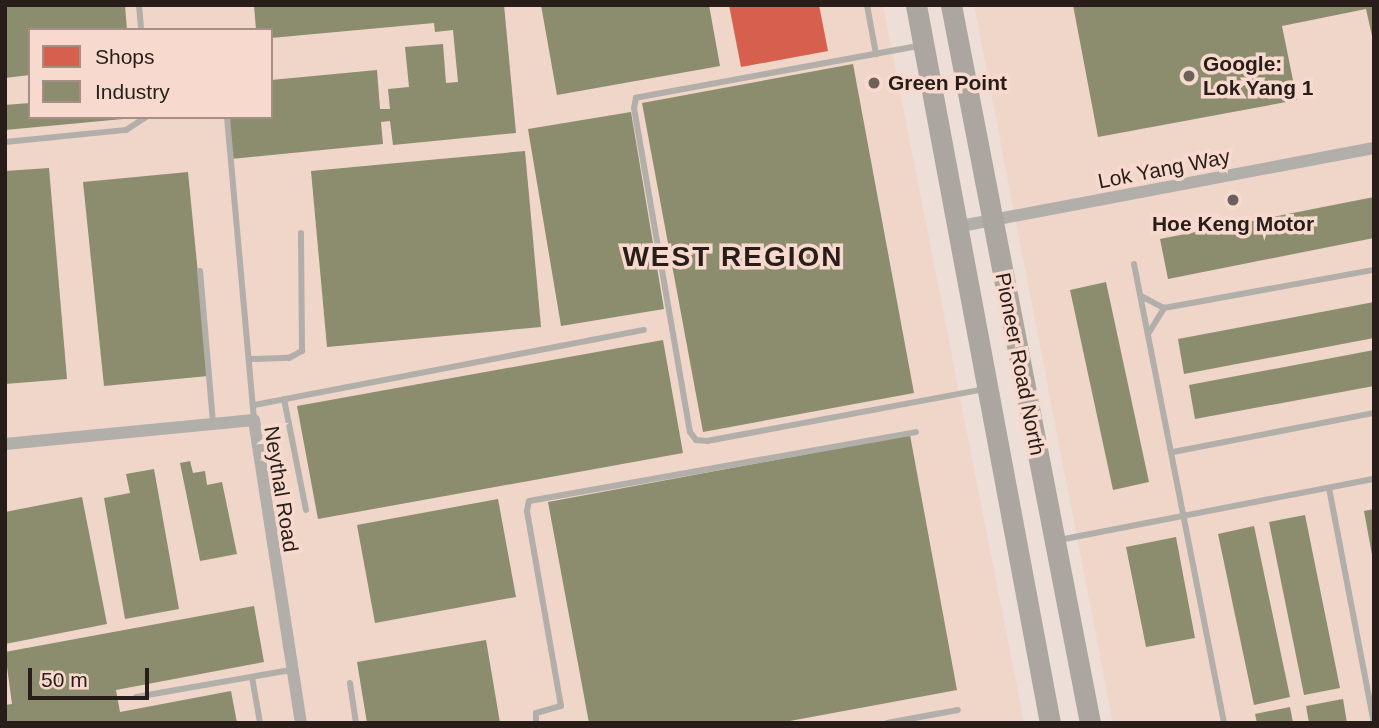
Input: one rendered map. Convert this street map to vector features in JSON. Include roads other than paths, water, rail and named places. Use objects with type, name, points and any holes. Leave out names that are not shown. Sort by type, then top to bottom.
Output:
[{"type":"main road","name":"Pioneer Road North","points":[[916,5],[961,226],[1050,723]]},
{"type":"main road","name":"Pioneer Road North","points":[[951,5],[1090,723]]},
{"type":"street","name":"Lok Yang Way","points":[[961,226],[1374,148]]},
{"type":"street","name":"Neythal Road","points":[[5,444],[254,420],[301,723]]},
{"type":"lane","points":[[139,5],[141,28]]},
{"type":"lane","points":[[867,5],[876,54]]},
{"type":"lane","points":[[924,45],[640,96],[634,102],[690,432],[696,440],[707,441],[990,388]]},
{"type":"lane","points":[[5,142],[127,130],[143,119]]},
{"type":"lane","points":[[227,119],[251,359],[254,420]]},
{"type":"lane","points":[[251,359],[289,358],[302,351],[301,233]]},
{"type":"lane","points":[[1134,264],[1224,723]]},
{"type":"lane","points":[[1140,294],[1164,308],[1374,270]]},
{"type":"lane","points":[[200,271],[213,424]]},
{"type":"lane","points":[[1148,336],[1164,308]]},
{"type":"lane","points":[[254,405],[644,330]]},
{"type":"lane","points":[[284,399],[306,510]]},
{"type":"lane","points":[[1173,452],[1374,413]]},
{"type":"lane","points":[[536,723],[536,713],[561,706],[527,512],[529,500],[915,432]]},
{"type":"lane","points":[[1054,541],[1374,479]]},
{"type":"lane","points":[[1329,488],[1374,723]]},
{"type":"lane","points":[[136,697],[291,670]]},
{"type":"lane","points":[[252,677],[260,723]]},
{"type":"lane","points":[[350,683],[356,723]]},
{"type":"lane","points":[[887,723],[958,710]]},
{"type":"place","name":"Google: Lok Yang 1","points":[[1189,76]]},
{"type":"place","name":"Green Point","points":[[874,83]]},
{"type":"place","name":"Hoe Keng Motor","points":[[1233,200]]},
{"type":"district","name":"WEST REGION","points":[[733,257]]}]
